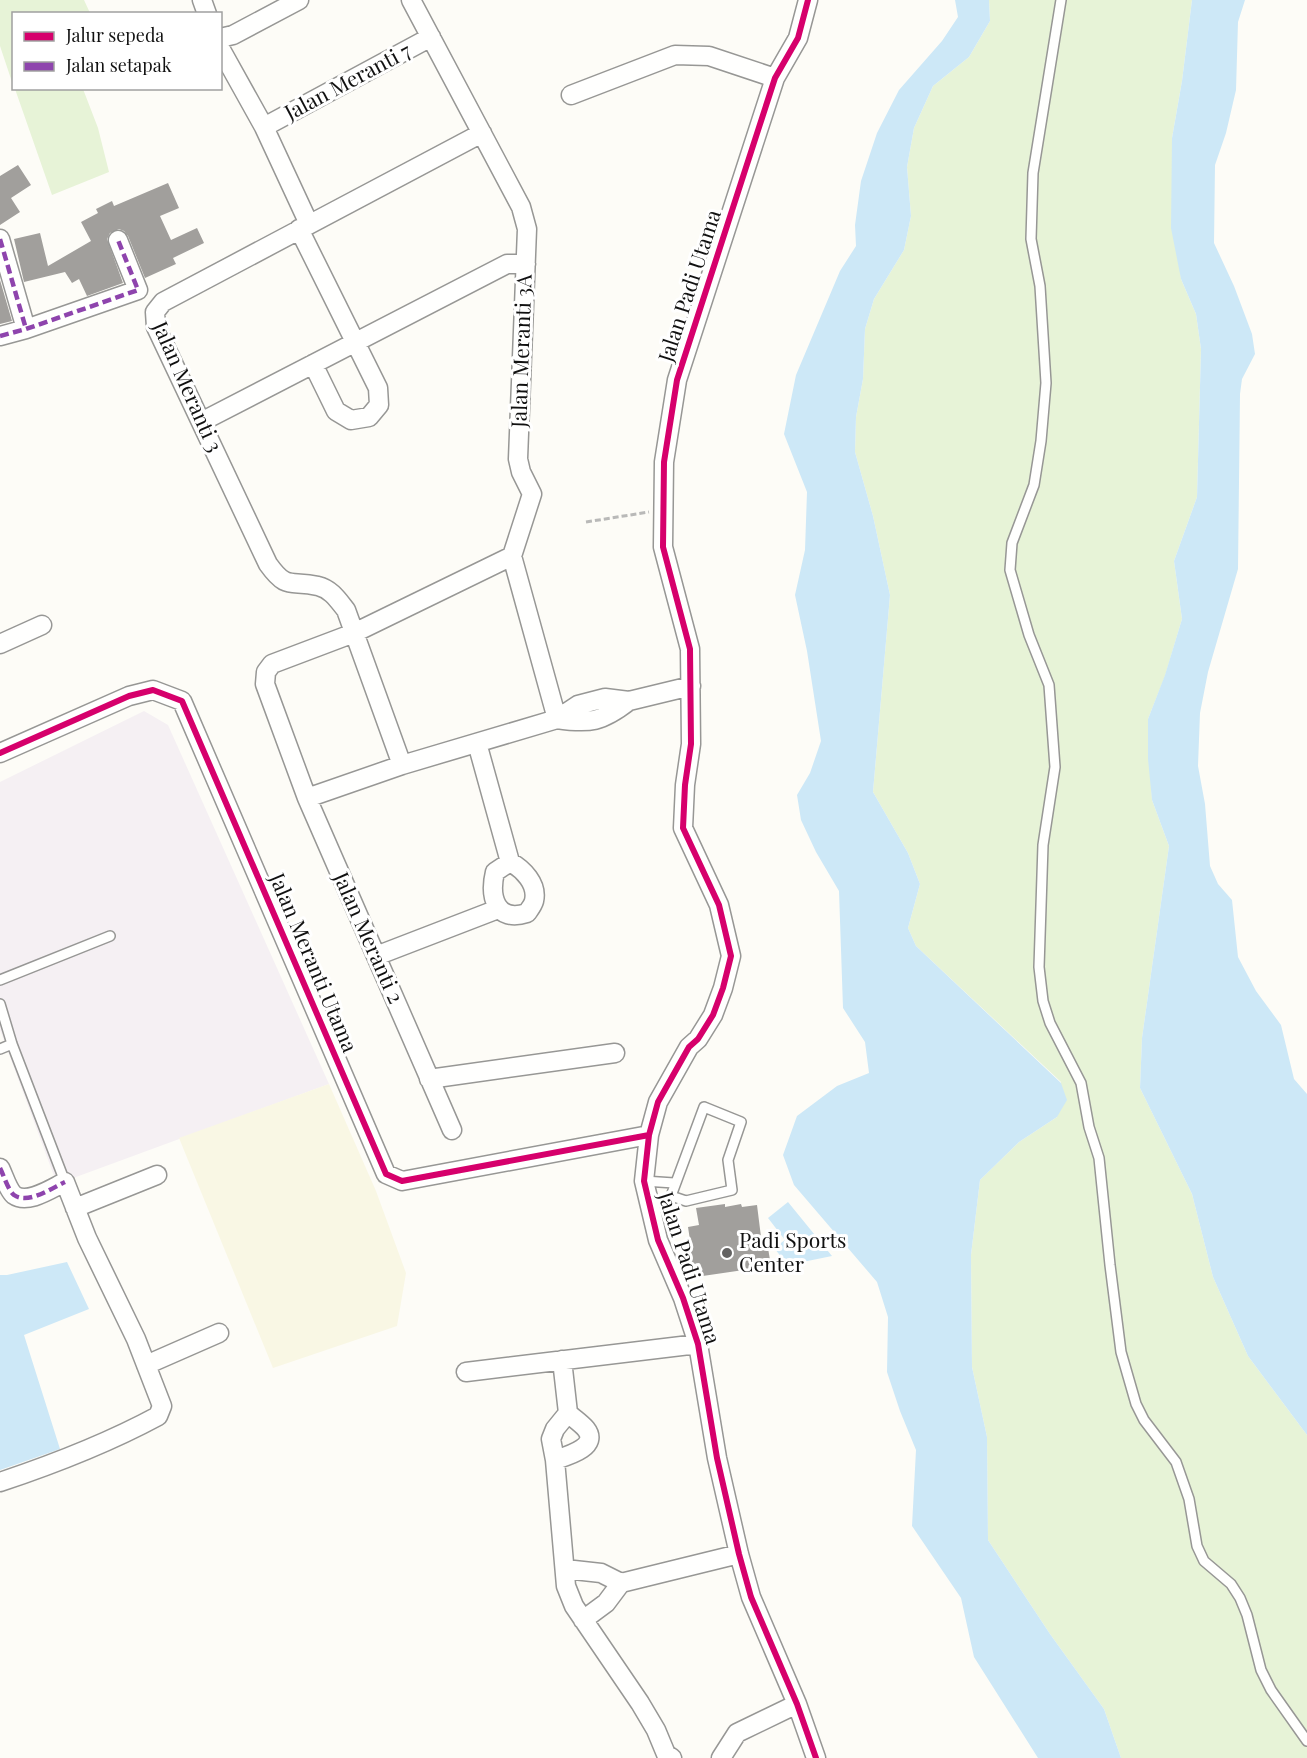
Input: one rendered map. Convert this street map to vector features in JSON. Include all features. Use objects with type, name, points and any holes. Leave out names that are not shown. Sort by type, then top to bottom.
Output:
[{"type":"street","points":[[222,38],[232,35],[299,0]]},
{"type":"street","name":"Jalan Meranti 3A","points":[[411,0],[521,207],[527,229],[518,459],[521,472],[532,495],[512,556]]},
{"type":"street","name":"Jalan Padi Utama","points":[[808,0],[798,38],[775,78],[677,380],[664,462],[663,547],[690,650],[691,744],[685,785],[683,828],[718,905],[731,956],[713,1015],[698,1040],[689,1047],[658,1102],[649,1135],[644,1181],[658,1240],[683,1298],[698,1344],[717,1458],[751,1597],[797,1704],[816,1758]]},
{"type":"street","name":"Jalan Meranti 7","points":[[264,127],[431,37]]},
{"type":"street","points":[[222,52],[264,127],[304,227],[378,388],[379,405],[369,417],[351,420],[336,411],[313,364]]},
{"type":"street","points":[[571,95],[675,55],[710,56],[775,78]]},
{"type":"street","name":"Jalan Meranti 3","points":[[402,765],[346,610],[333,594],[318,586],[295,585],[279,579],[268,564],[156,327],[154,312],[163,302],[482,133]]},
{"type":"street","points":[[0,239],[26,329]]},
{"type":"street","points":[[0,336],[138,290],[118,240]]},
{"type":"street","points":[[201,422],[507,264],[526,264]]},
{"type":"street","points":[[512,556],[557,719]]},
{"type":"street","name":"Jalan Meranti 2","points":[[452,1130],[307,798],[265,684],[266,672],[272,664],[354,633],[512,556]]},
{"type":"street","points":[[0,644],[42,625]]},
{"type":"street","points":[[307,798],[402,765],[557,719],[578,705],[606,698],[629,701],[691,686]]},
{"type":"street","name":"Jalan Meranti Utama","points":[[0,753],[129,696],[153,690],[182,700],[386,1174],[402,1181],[649,1135]]},
{"type":"street","points":[[477,743],[510,862],[521,868],[533,885],[534,900],[527,914],[516,917],[505,915],[498,909],[492,885],[495,872],[510,862]]},
{"type":"street","points":[[376,956],[498,909]]},
{"type":"street","points":[[429,1079],[615,1053]]},
{"type":"street","points":[[0,1168],[12,1193],[21,1198],[28,1198],[65,1182],[87,1238],[136,1339],[162,1406],[158,1416],[45,1467],[0,1482]]},
{"type":"street","points":[[75,1208],[157,1175]]},
{"type":"street","points":[[146,1365],[219,1333]]},
{"type":"street","points":[[466,1372],[698,1344]]},
{"type":"street","points":[[555,1460],[576,1453],[587,1444],[589,1436],[586,1429],[568,1413],[562,1360]]},
{"type":"street","points":[[568,1413],[555,1429],[551,1439],[555,1460],[566,1586],[574,1606],[640,1703],[656,1730],[666,1754],[672,1758]]},
{"type":"street","points":[[583,1620],[606,1603],[621,1583],[739,1554]]},
{"type":"street","points":[[565,1569],[601,1573],[621,1583]]},
{"type":"street","points":[[721,1758],[737,1733],[797,1704]]},
{"type":"lane","points":[[1062,0],[1033,173],[1031,238],[1040,286],[1046,382],[1041,441],[1034,485],[1012,543],[1010,570],[1029,635],[1049,685],[1051,704],[1055,767],[1043,845],[1039,967],[1042,1001],[1050,1023],[1081,1083],[1089,1127],[1100,1158],[1121,1352],[1136,1404],[1144,1420],[1176,1462],[1189,1499],[1197,1546],[1204,1561],[1231,1584],[1240,1598],[1247,1615],[1261,1670],[1271,1690],[1307,1741]]},
{"type":"lane","points":[[0,980],[110,936]]},
{"type":"lane","points":[[0,1004],[12,1044],[65,1182]]},
{"type":"lane","points":[[0,1049],[12,1044]]},
{"type":"lane","points":[[704,1107],[741,1122],[728,1160],[732,1190],[686,1201],[671,1196],[674,1183],[704,1107]]},
{"type":"lane","points":[[644,1181],[674,1183]]},
{"type":"path","points":[[586,522],[662,510]]},
{"type":"shaded area","points":[[144,711],[168,725],[329,1084],[57,1184],[0,1030],[0,782]]},
{"type":"shaded area","points":[[329,1084],[376,1191],[406,1273],[397,1326],[273,1368],[179,1138]]},
{"type":"green space","points":[[0,0],[84,0],[90,12],[12,12],[12,82],[0,46]]},
{"type":"green space","points":[[989,0],[1192,0],[1172,138],[1181,279],[1196,314],[1201,349],[1197,497],[1174,561],[1182,619],[1165,676],[1148,719],[1152,800],[1169,846],[1142,1038],[1140,1088],[1192,1194],[1213,1277],[1248,1356],[1307,1435],[1307,1758],[1121,1758],[1104,1709],[1050,1634],[988,1540],[987,1437],[972,1367],[971,1255],[980,1180],[1019,1142],[1057,1117],[1061,1082],[916,946],[908,928],[920,884],[908,853],[873,792],[890,595],[873,516],[855,452],[856,417],[863,379],[865,329],[874,299],[904,250],[911,216],[907,167],[914,128],[933,86],[969,57],[990,21]]},
{"type":"green space","points":[[15,90],[83,90],[98,128],[109,172],[52,195]]},
{"type":"water","points":[[955,0],[989,0],[990,21],[969,57],[933,86],[914,128],[907,167],[911,216],[904,250],[874,299],[865,329],[863,379],[856,417],[855,452],[873,516],[890,595],[873,792],[908,853],[920,884],[908,928],[916,946],[1061,1083],[1067,1100],[1057,1117],[1019,1142],[980,1180],[971,1255],[972,1367],[987,1437],[988,1540],[1050,1634],[1104,1709],[1121,1758],[1038,1758],[974,1657],[961,1598],[912,1526],[916,1450],[887,1372],[888,1317],[877,1282],[794,1185],[783,1155],[797,1116],[837,1086],[869,1073],[865,1042],[843,1008],[839,891],[816,852],[801,820],[797,795],[810,773],[821,741],[807,651],[795,595],[805,550],[807,492],[784,434],[796,375],[840,271],[856,246],[855,225],[861,181],[877,133],[899,90],[942,41],[958,17]]},
{"type":"water","points":[[1192,0],[1245,0],[1238,22],[1236,90],[1226,133],[1215,165],[1214,243],[1234,286],[1252,334],[1255,354],[1242,379],[1240,394],[1238,569],[1208,672],[1200,713],[1198,766],[1205,804],[1210,866],[1218,884],[1232,900],[1238,957],[1256,991],[1281,1025],[1294,1079],[1307,1094],[1307,1435],[1248,1356],[1213,1277],[1192,1194],[1140,1088],[1142,1038],[1169,846],[1152,800],[1148,759],[1148,719],[1165,675],[1182,619],[1174,561],[1197,497],[1201,349],[1196,314],[1181,279],[1171,228],[1172,138]]},
{"type":"water","points":[[788,1202],[832,1256],[788,1265],[774,1248],[785,1240],[768,1218]]},
{"type":"water","points":[[67,1262],[89,1309],[24,1335],[60,1449],[0,1470],[0,1275]]},
{"type":"building","points":[[18,165],[31,185],[11,198],[20,212],[0,225],[0,176]]},
{"type":"building","points":[[168,183],[179,208],[160,216],[171,240],[197,228],[204,243],[173,258],[176,264],[145,278],[128,236],[119,229],[110,233],[107,239],[123,283],[87,296],[79,279],[72,283],[65,272],[24,282],[14,239],[40,233],[48,266],[91,241],[81,222],[98,213],[96,209],[112,201],[114,206]]},
{"type":"building","points":[[0,280],[12,321],[0,324]]},
{"type":"building","name":"Padi Sports Center","points":[[725,1204],[725,1207],[741,1204],[742,1207],[757,1205],[761,1237],[766,1236],[771,1266],[689,1278],[684,1241],[690,1240],[688,1227],[699,1225],[696,1208]]},
{"type":"marked path","points":[[0,239],[26,329]]},
{"type":"marked path","points":[[0,336],[138,290],[118,240]]},
{"type":"marked path","points":[[0,1168],[10,1190],[20,1198],[33,1197],[65,1182]]},
{"type":"cycle path","points":[[808,0],[798,38],[775,78],[677,380],[664,462],[663,547],[690,649],[691,744],[685,785],[683,828],[719,905],[731,956],[713,1015],[698,1039],[689,1047],[658,1102],[649,1135],[644,1181],[658,1240],[683,1298],[698,1344],[717,1458],[751,1597],[797,1704],[816,1758]]},
{"type":"cycle path","points":[[0,753],[129,696],[153,690],[182,701],[386,1174],[402,1181],[649,1135]]},
{"type":"place","name":"Padi Sports Center","points":[[727,1253]]}]
